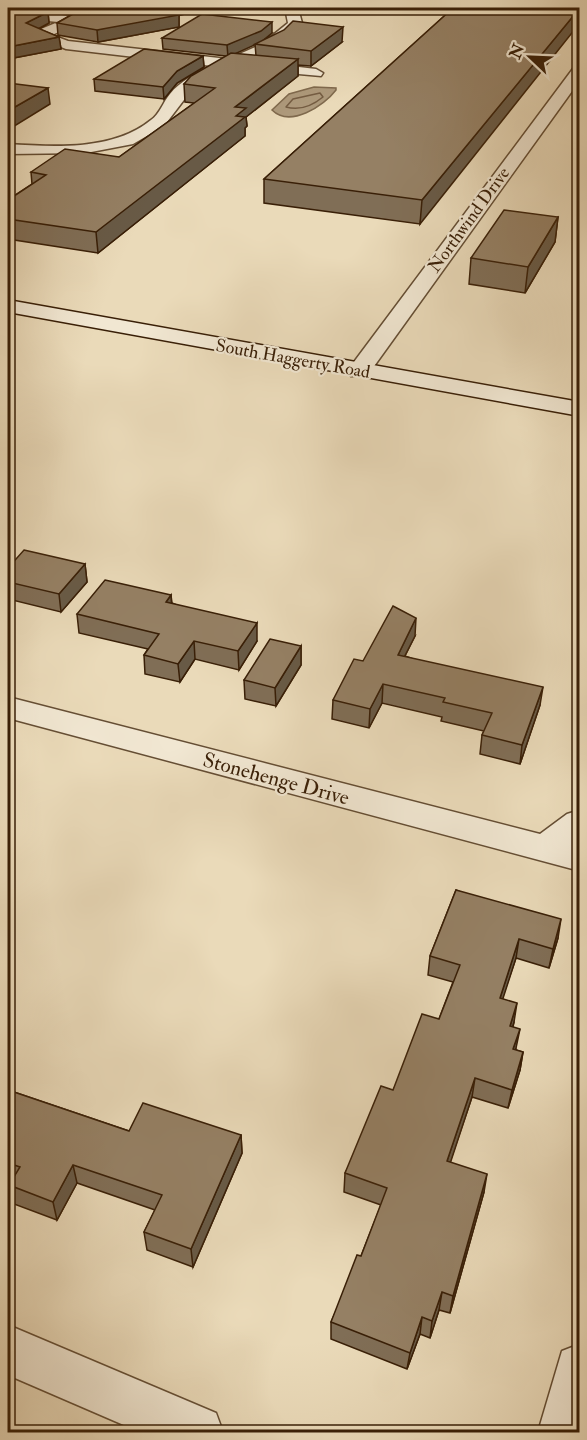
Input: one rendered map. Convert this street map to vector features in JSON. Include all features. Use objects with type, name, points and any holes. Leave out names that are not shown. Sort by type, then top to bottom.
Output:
[{"type":"street","points":[[8,149],[78,149],[138,135],[159,122],[174,98],[210,72],[267,46],[291,29],[295,23],[293,10]]},
{"type":"street","points":[[8,19],[37,15],[68,21],[48,32],[21,36]]},
{"type":"street","points":[[36,34],[66,45],[101,51],[316,73]]},
{"type":"street","name":"Northwind Drive","points":[[358,371],[579,69]]},
{"type":"street","points":[[8,169],[36,150]]},
{"type":"street","name":"South Haggerty Road","points":[[8,306],[358,371],[579,409]]},
{"type":"street","name":"Stonehenge Drive","points":[[8,708],[579,858]]},
{"type":"street","points":[[545,849],[579,823]]},
{"type":"street","points":[[8,1350],[197,1432]]},
{"type":"street","points":[[564,1432],[579,1369]]},
{"type":"water","points":[[314,87],[336,88],[336,90],[315,108],[297,116],[279,115],[272,110],[289,94]]},
{"type":"building","points":[[72,8],[178,8],[179,15],[97,30],[57,23],[75,13]]},
{"type":"building","points":[[484,8],[579,9],[422,200],[264,179],[452,9],[480,12]]},
{"type":"building","points":[[26,10],[48,12],[26,23],[59,37],[8,47],[8,13]]},
{"type":"building","points":[[202,14],[272,22],[261,31],[227,45],[162,38]]},
{"type":"building","points":[[293,21],[343,27],[311,51],[255,44],[284,30]]},
{"type":"building","points":[[144,49],[203,56],[177,71],[163,87],[94,79]]},
{"type":"building","points":[[231,53],[298,59],[235,107],[246,108],[236,116],[245,117],[96,232],[8,219],[8,200],[46,175],[31,172],[65,149],[119,157],[215,88],[184,84],[191,76]]},
{"type":"building","points":[[8,83],[48,88],[8,111]]},
{"type":"building","points":[[504,210],[558,217],[528,267],[471,258]]},
{"type":"building","points":[[24,550],[85,564],[59,594],[8,582],[8,568]]},
{"type":"building","points":[[105,580],[171,595],[166,602],[257,623],[238,651],[194,641],[178,664],[144,655],[159,634],[77,614]]},
{"type":"building","points":[[393,606],[416,618],[398,655],[543,687],[522,745],[482,735],[492,713],[443,702],[445,698],[383,684],[370,709],[333,700],[354,659],[363,661]]},
{"type":"building","points":[[270,639],[301,646],[275,688],[244,680]]},
{"type":"building","points":[[456,890],[561,919],[553,949],[519,939],[500,998],[517,1003],[510,1026],[520,1029],[513,1049],[523,1052],[512,1090],[475,1078],[447,1161],[487,1174],[453,1296],[442,1292],[432,1321],[422,1317],[410,1353],[331,1322],[357,1255],[361,1256],[387,1188],[345,1173],[381,1086],[393,1090],[422,1014],[439,1019],[460,965],[430,956]]},
{"type":"building","points":[[8,1090],[129,1131],[143,1103],[241,1135],[191,1249],[144,1232],[162,1195],[73,1165],[53,1202],[9,1185],[20,1167],[8,1163]]}]
